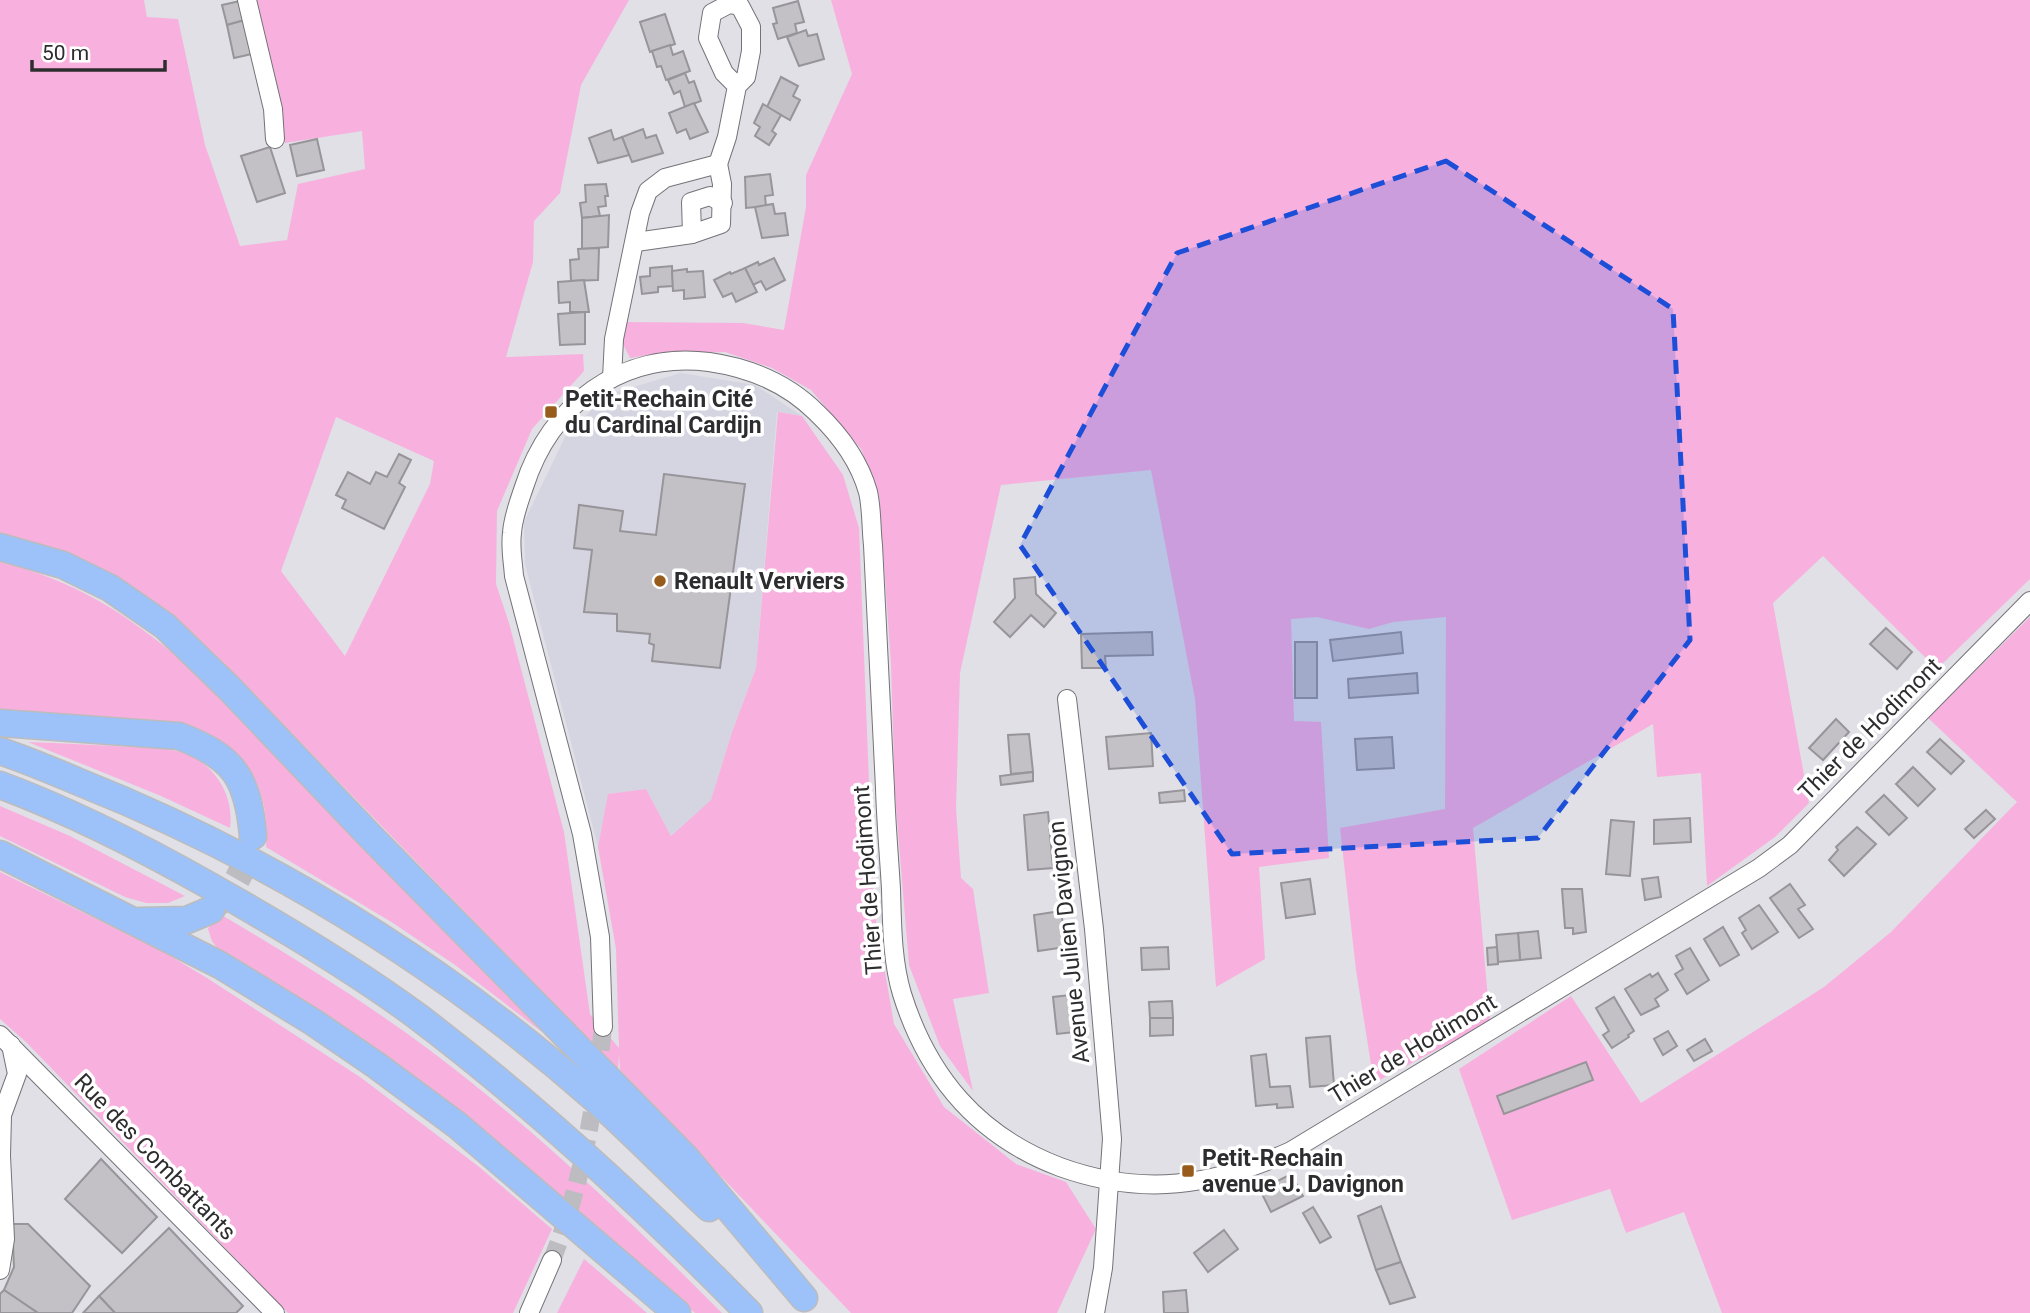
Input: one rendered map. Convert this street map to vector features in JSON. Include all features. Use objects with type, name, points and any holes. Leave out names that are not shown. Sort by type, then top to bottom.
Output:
[{"type":"highway","points":[[0,547],[63,565],[110,588],[165,626],[229,688],[687,1159],[811,1306]]},
{"type":"highway","points":[[0,723],[179,736],[204,746],[219,754],[234,770],[242,784],[251,811],[253,836]]},
{"type":"highway","points":[[0,751],[189,829],[288,881],[356,921],[443,979],[594,1099],[811,1306]]},
{"type":"highway","points":[[0,785],[94,825],[170,863],[266,918],[415,1015],[591,1158],[749,1313]]},
{"type":"highway","points":[[0,854],[220,965],[313,1022],[457,1125],[677,1313]]},
{"type":"highway","points":[[135,921],[187,920],[211,910]]},
{"type":"street","points":[[247,0],[273,109],[275,139]]},
{"type":"street","points":[[635,242],[692,234],[721,224],[723,203],[718,164],[727,137],[737,86],[746,77],[751,51],[751,27],[740,6],[732,2],[712,13],[708,38],[724,73],[737,86]]},
{"type":"street","points":[[612,378],[614,339],[640,213],[648,191],[665,178],[718,164]]},
{"type":"street","points":[[692,234],[691,202],[710,196],[723,203]]},
{"type":"street","name":"Thier de Hodimont","points":[[603,1027],[600,937],[582,834],[514,576],[512,535],[526,478],[542,445],[559,419],[583,396],[612,378],[654,363],[693,360],[734,365],[765,376],[802,397],[846,444],[868,493],[873,545],[892,928],[902,993],[919,1037],[940,1077],[966,1109],[999,1136],[1042,1160],[1083,1175],[1111,1180],[1150,1186],[1190,1182],[1250,1169],[1291,1151],[1759,868],[1799,836],[2030,601]]},
{"type":"street","name":"Avenue Julien Davignon","points":[[1067,699],[1094,929],[1112,1139],[1103,1268],[1094,1313]]},
{"type":"street","points":[[0,1270],[5,1239],[2,1115],[18,1074],[5,1040]]},
{"type":"street","name":"Rue des Combattants","points":[[5,1040],[275,1313]]},
{"type":"street","points":[[10,1094],[27,1086],[56,1090]]},
{"type":"street","points":[[529,1313],[552,1261]]},
{"type":"highlighted area","points":[[1446,161],[1673,309],[1690,640],[1538,838],[1232,854],[1020,545],[1177,253]]},
{"type":"shaded area","points":[[0,0],[144,0],[147,17],[178,19],[205,145],[240,246],[287,240],[298,184],[365,169],[362,131],[285,143],[255,0],[629,0],[581,85],[560,193],[534,221],[533,262],[506,357],[583,354],[584,371],[532,429],[497,511],[496,584],[509,623],[564,832],[590,1014],[619,1048],[616,949],[598,847],[608,794],[646,789],[671,836],[711,800],[756,668],[778,412],[802,416],[843,475],[859,528],[874,909],[894,1024],[944,1107],[1016,1164],[1066,1182],[1096,1229],[1057,1313],[851,1313],[620,1070],[619,1054],[618,1070],[216,655],[151,599],[116,577],[0,535]],"holes":[[[336,417],[434,461],[430,484],[345,656],[281,571]]]},
{"type":"shaded area","points":[[831,0],[2030,0],[2030,579],[1937,669],[1823,556],[1773,603],[1809,803],[1775,837],[1707,886],[1701,773],[1657,777],[1653,724],[1473,828],[1490,1022],[1374,1083],[1356,970],[1340,828],[1445,809],[1446,617],[1393,622],[1369,629],[1317,617],[1291,619],[1294,721],[1321,722],[1329,858],[1259,867],[1265,959],[1216,987],[1195,699],[1151,470],[1001,485],[960,673],[956,808],[961,878],[973,889],[989,993],[953,999],[973,1091],[940,1046],[909,965],[895,795],[891,663],[879,495],[861,449],[811,390],[772,368],[725,352],[630,358],[621,340],[623,322],[743,323],[784,330],[806,207],[806,175],[852,74]]},
{"type":"shaded area","points":[[681,373],[755,385],[802,416],[777,412],[756,668],[732,732],[711,801],[671,836],[646,789],[609,794],[598,847],[525,564],[524,522],[565,437],[606,395]]},
{"type":"shaded area","points":[[0,562],[76,589],[141,628],[184,662],[542,1032],[455,965],[393,923],[266,847],[263,801],[256,781],[246,764],[215,738],[171,723],[0,710]]},
{"type":"shaded area","points":[[2030,617],[2030,1313],[1722,1313],[1684,1212],[1626,1233],[1610,1189],[1512,1220],[1459,1069],[1571,996],[1641,1103],[1824,987],[1891,932],[2017,802],[1928,718]]},
{"type":"shaded area","points":[[28,742],[154,748],[186,754],[210,770],[223,787],[230,807],[230,828],[161,796]]},
{"type":"shaded area","points":[[0,806],[70,836],[185,896],[168,903],[146,903],[125,897],[0,836]]},
{"type":"shaded area","points":[[0,872],[162,951],[207,978],[360,1077],[478,1166],[552,1229],[513,1313],[288,1313],[27,1043],[0,1019]]},
{"type":"shaded area","points":[[220,914],[349,994],[472,1083],[600,1195],[722,1313],[695,1313],[546,1186],[219,951],[208,929]]},
{"type":"shaded area","points":[[584,1259],[647,1313],[557,1313]]},
{"type":"building","points":[[240,1],[245,20],[227,25],[222,5]]},
{"type":"building","points":[[798,1],[804,22],[795,24],[797,33],[778,39],[773,24],[777,23],[773,8]]},
{"type":"building","points":[[665,14],[675,44],[650,52],[640,22]]},
{"type":"building","points":[[245,20],[252,54],[234,58],[227,25]]},
{"type":"building","points":[[806,30],[808,36],[817,34],[824,59],[799,66],[787,37]]},
{"type":"building","points":[[670,45],[673,55],[683,51],[690,71],[666,80],[661,66],[657,67],[652,51]]},
{"type":"building","points":[[685,73],[689,83],[694,81],[701,101],[685,107],[680,91],[674,94],[668,80]]},
{"type":"building","points":[[781,77],[798,86],[793,96],[800,100],[790,120],[767,107]]},
{"type":"building","points":[[694,103],[708,132],[690,139],[686,129],[677,133],[669,113]]},
{"type":"building","points":[[763,104],[781,115],[772,131],[776,134],[769,145],[755,136],[760,127],[754,123]]},
{"type":"building","points":[[643,129],[646,138],[656,135],[663,153],[632,162],[622,137]]},
{"type":"building","points":[[611,130],[614,140],[622,137],[629,155],[598,163],[589,138]]},
{"type":"building","points":[[317,139],[324,170],[297,176],[290,145]]},
{"type":"building","points":[[270,147],[285,193],[257,202],[241,156]]},
{"type":"building","points":[[770,174],[773,195],[765,196],[766,206],[746,208],[745,177]]},
{"type":"building","points":[[606,184],[608,196],[605,196],[606,206],[598,207],[600,216],[582,218],[580,203],[586,202],[585,185]]},
{"type":"building","points":[[773,204],[775,214],[785,213],[788,235],[762,238],[755,207]]},
{"type":"building","points":[[609,215],[608,247],[582,249],[582,218]]},
{"type":"building","points":[[599,248],[598,280],[571,281],[570,260],[579,259],[578,249]]},
{"type":"building","points":[[774,258],[785,280],[766,290],[761,281],[753,285],[745,268]]},
{"type":"building","points":[[672,266],[673,286],[658,287],[658,292],[642,294],[640,277],[650,276],[650,268]]},
{"type":"building","points":[[745,268],[757,292],[736,302],[732,293],[723,297],[714,280]]},
{"type":"building","points":[[687,269],[687,272],[703,271],[705,297],[684,299],[684,290],[673,291],[672,271]]},
{"type":"building","points":[[584,280],[589,312],[570,312],[570,302],[559,303],[558,282]]},
{"type":"building","points":[[585,312],[585,344],[560,345],[558,314]]},
{"type":"building","points":[[399,454],[411,460],[399,483],[405,487],[384,529],[342,508],[346,500],[336,495],[348,472],[370,484],[376,472],[387,477]]},
{"type":"building","name":"Renault Verviers","points":[[664,474],[745,484],[720,668],[652,661],[654,645],[649,643],[650,634],[617,631],[617,614],[584,612],[592,550],[574,548],[579,505],[623,511],[620,531],[656,535]]},
{"type":"building","points":[[1035,577],[1036,594],[1056,613],[1044,627],[1031,615],[1010,637],[994,622],[1015,598],[1014,579]]},
{"type":"building","points":[[1886,628],[1912,652],[1897,669],[1870,644]]},
{"type":"building","points":[[1152,632],[1153,655],[1105,656],[1106,668],[1082,668],[1081,634]]},
{"type":"building","points":[[1401,632],[1403,653],[1333,661],[1330,640]]},
{"type":"building","points":[[1295,642],[1317,642],[1317,698],[1295,698]]},
{"type":"building","points":[[1417,673],[1418,693],[1349,698],[1348,679]]},
{"type":"building","points":[[1836,719],[1849,732],[1823,760],[1809,748]]},
{"type":"building","points":[[1151,733],[1153,766],[1109,769],[1106,737]]},
{"type":"building","points":[[1029,734],[1033,772],[1011,774],[1008,735]]},
{"type":"building","points":[[1392,737],[1394,768],[1357,770],[1355,739]]},
{"type":"building","points":[[1940,739],[1964,761],[1951,774],[1927,752]]},
{"type":"building","points":[[1913,767],[1935,789],[1918,806],[1896,784]]},
{"type":"building","points":[[1033,772],[1033,781],[1001,785],[1000,776]]},
{"type":"building","points":[[1184,790],[1185,801],[1160,803],[1159,793]]},
{"type":"building","points":[[1884,795],[1907,818],[1889,835],[1866,812]]},
{"type":"building","points":[[1986,810],[1995,819],[1974,838],[1965,829]]},
{"type":"building","points":[[1048,812],[1053,868],[1028,870],[1024,815]]},
{"type":"building","points":[[1690,818],[1691,842],[1654,844],[1654,820]]},
{"type":"building","points":[[1611,820],[1634,822],[1630,876],[1606,874]]},
{"type":"building","points":[[1857,827],[1876,844],[1844,876],[1829,860],[1838,850],[1836,847]]},
{"type":"building","points":[[1658,877],[1661,897],[1645,900],[1642,879]]},
{"type":"building","points":[[1310,879],[1315,914],[1286,918],[1281,883]]},
{"type":"building","points":[[1790,884],[1805,905],[1798,909],[1813,929],[1799,938],[1770,898]]},
{"type":"building","points":[[1562,889],[1582,889],[1586,932],[1573,934],[1573,928],[1565,928]]},
{"type":"building","points":[[1759,905],[1778,932],[1752,949],[1742,933],[1746,930],[1739,918]]},
{"type":"building","points":[[1061,911],[1066,947],[1038,951],[1034,915]]},
{"type":"building","points":[[1723,927],[1739,955],[1720,966],[1704,939]]},
{"type":"building","points":[[1538,931],[1541,958],[1520,960],[1518,933]]},
{"type":"building","points":[[1518,933],[1520,960],[1498,962],[1496,935]]},
{"type":"building","points":[[1168,947],[1169,969],[1142,970],[1141,948]]},
{"type":"building","points":[[1497,947],[1498,964],[1488,965],[1487,948]]},
{"type":"building","points":[[1690,948],[1709,980],[1687,994],[1675,974],[1683,969],[1676,956]]},
{"type":"building","points":[[1658,973],[1668,990],[1655,999],[1659,1006],[1641,1015],[1625,989],[1650,974],[1652,977]]},
{"type":"building","points":[[1079,994],[1083,1031],[1057,1034],[1053,997]]},
{"type":"building","points":[[1614,997],[1634,1031],[1612,1048],[1603,1035],[1609,1031],[1596,1008]]},
{"type":"building","points":[[1172,1001],[1173,1018],[1150,1018],[1149,1002]]},
{"type":"building","points":[[1150,1018],[1173,1018],[1173,1035],[1150,1036]]},
{"type":"building","points":[[1668,1031],[1677,1046],[1663,1055],[1654,1039]]},
{"type":"building","points":[[1330,1036],[1334,1085],[1310,1087],[1306,1038]]},
{"type":"building","points":[[1705,1039],[1712,1051],[1694,1061],[1687,1050]]},
{"type":"building","points":[[1266,1054],[1270,1087],[1290,1086],[1293,1107],[1277,1108],[1277,1104],[1256,1106],[1251,1056]]},
{"type":"building","points":[[1586,1062],[1593,1080],[1504,1114],[1497,1096]]},
{"type":"building","points":[[101,1159],[157,1217],[122,1253],[65,1199]]},
{"type":"building","points":[[1291,1174],[1303,1196],[1271,1212],[1260,1190]]},
{"type":"building","points":[[1381,1206],[1401,1262],[1376,1270],[1358,1216]]},
{"type":"building","points":[[1313,1207],[1331,1237],[1320,1243],[1303,1213]]},
{"type":"building","points":[[12,1224],[28,1224],[90,1286],[72,1313],[38,1313],[4,1290],[14,1267]]},
{"type":"building","points":[[169,1228],[243,1306],[236,1313],[115,1313],[99,1296]]},
{"type":"building","points":[[1224,1230],[1238,1249],[1208,1272],[1194,1253]]},
{"type":"building","points":[[1401,1262],[1415,1297],[1390,1304],[1376,1270]]},
{"type":"building","points":[[4,1290],[38,1313],[0,1313],[0,1294]]},
{"type":"building","points":[[1186,1290],[1188,1313],[1164,1313],[1163,1292]]},
{"type":"building","points":[[99,1296],[115,1313],[83,1313]]},
{"type":"tunnel","points":[[212,909],[238,877],[252,838]]},
{"type":"tunnel","points":[[552,1260],[572,1203],[586,1145],[603,1027]]},
{"type":"place","name":"Petit-Rechain Cité du Cardinal Cardijn","points":[[551,412]]},
{"type":"place","name":"Renault Verviers","points":[[660,581]]},
{"type":"place","name":"Petit-Rechain avenue J. Davignon","points":[[1188,1171]]}]
